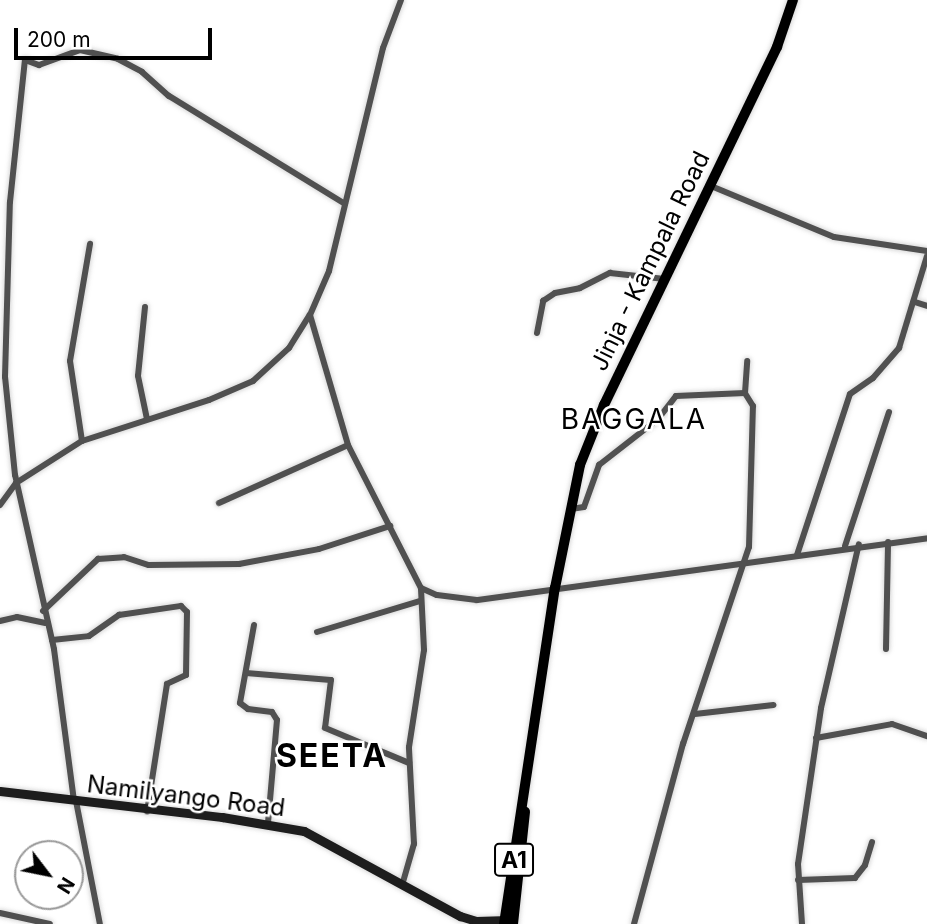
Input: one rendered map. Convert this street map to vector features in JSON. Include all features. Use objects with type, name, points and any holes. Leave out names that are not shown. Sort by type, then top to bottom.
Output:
[{"type":"highway","name":"Jinja - Kampala Road","points":[[509,922],[523,795],[555,588],[580,465],[604,405],[777,47],[793,0]]},
{"type":"main road","name":"Namilyango Road","points":[[0,791],[147,811],[268,823],[320,838],[404,882],[459,920],[509,922]]},
{"type":"street","points":[[0,505],[16,479],[82,441],[209,400],[253,381],[289,348],[310,315],[329,271],[383,48],[401,0]]},
{"type":"street","points":[[100,924],[75,801],[52,640],[45,623],[16,479],[3,340],[9,202],[25,60],[39,65],[80,50],[118,59],[142,72],[169,96],[345,204]]},
{"type":"street","points":[[710,186],[834,237],[927,251]]},
{"type":"street","points":[[82,441],[70,361],[90,244]]},
{"type":"street","points":[[797,555],[850,394],[873,378],[898,348],[915,302],[927,257]]},
{"type":"street","points":[[537,332],[543,301],[555,293],[580,288],[610,273],[665,279]]},
{"type":"street","points":[[915,302],[927,306]]},
{"type":"street","points":[[145,307],[138,376],[147,419]]},
{"type":"street","points":[[310,315],[348,445],[421,588],[424,650],[414,695],[409,764],[414,844],[404,882]]},
{"type":"street","points":[[634,924],[683,744],[749,547],[753,406],[745,393],[747,361]]},
{"type":"street","points":[[571,509],[584,507],[599,465],[658,419],[676,396],[745,393]]},
{"type":"street","points":[[845,546],[889,412]]},
{"type":"street","points":[[219,503],[348,445]]},
{"type":"street","points":[[43,611],[98,559],[124,557],[149,565],[239,564],[319,549],[390,526]]},
{"type":"street","points":[[421,588],[457,600],[743,566],[845,546],[927,538]]},
{"type":"street","points":[[886,649],[888,542]]},
{"type":"street","points":[[802,924],[798,880],[816,738],[831,653],[859,544]]},
{"type":"street","points":[[317,632],[420,601]]},
{"type":"street","points":[[52,640],[89,636],[119,615],[181,606],[187,612],[186,675],[167,684],[147,811]]},
{"type":"street","points":[[0,621],[17,617],[45,623]]},
{"type":"street","points":[[254,625],[243,707],[272,712],[277,720],[268,823]]},
{"type":"street","points":[[246,674],[331,680],[326,728],[409,764]]},
{"type":"street","points":[[695,714],[773,705]]},
{"type":"street","points":[[816,738],[892,724],[927,736]]},
{"type":"street","points":[[798,880],[855,878],[865,865],[872,842]]},
{"type":"street","points":[[0,913],[50,924]]},
{"type":"district","name":"BAGGALA","points":[[634,419]]},
{"type":"district","name":"SEETA","points":[[332,756]]}]
